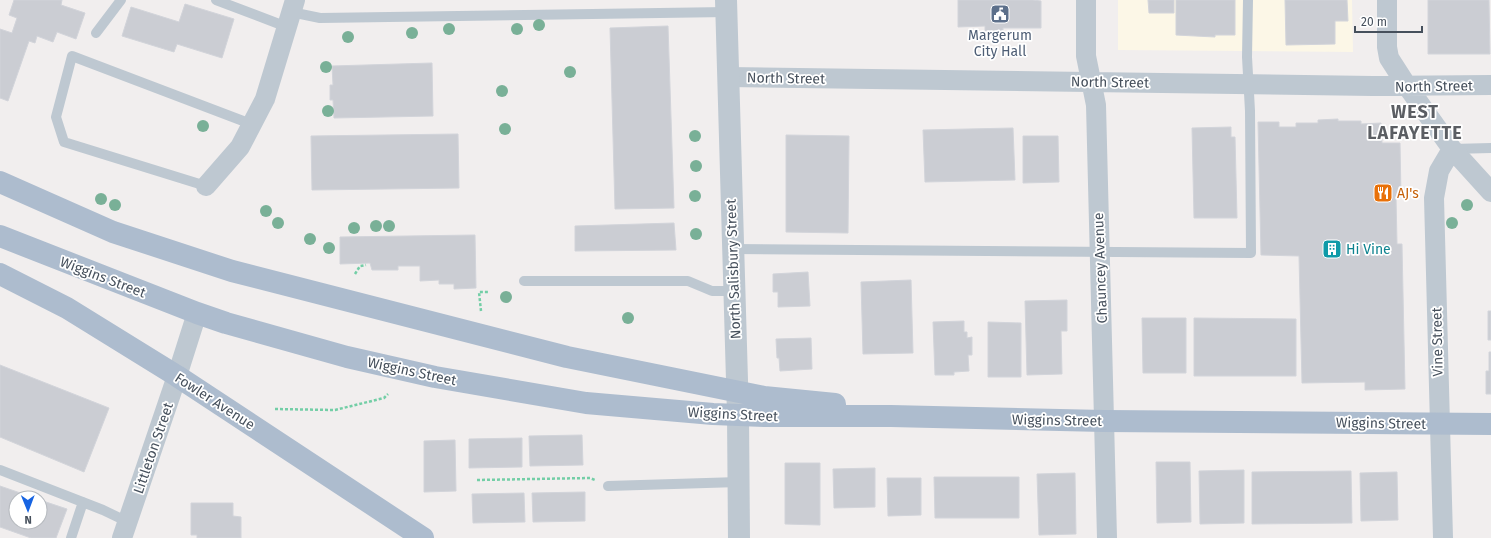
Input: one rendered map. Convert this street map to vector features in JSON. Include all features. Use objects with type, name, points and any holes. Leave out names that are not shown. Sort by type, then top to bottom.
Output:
[{"type":"main road","points":[[0,182],[113,232],[232,271],[567,357],[737,392],[839,404],[891,416]]},
{"type":"main road","name":"Wiggins Street","points":[[0,236],[226,323],[317,348],[436,377],[586,403],[738,416],[891,416],[1491,424]]},
{"type":"main road","name":"Fowler Avenue","points":[[0,274],[68,308],[177,376],[423,538]]},
{"type":"street","name":"Chauncey Avenue","points":[[1086,0],[1086,56],[1096,105],[1107,538]]},
{"type":"street","points":[[1387,0],[1387,47],[1389,58],[1406,86],[1452,149],[1491,192]]},
{"type":"street","name":"North Salisbury Street","points":[[727,6],[738,416],[739,538]]},
{"type":"street","points":[[206,186],[240,147],[265,99],[291,13]]},
{"type":"street","name":"North Street","points":[[728,77],[1406,86],[1491,85]]},
{"type":"street","name":"Vine Street","points":[[1443,538],[1434,198],[1439,171],[1452,149]]},
{"type":"street","name":"Littleton Street","points":[[125,530],[197,313]]},
{"type":"lane","points":[[96,33],[121,0]]},
{"type":"lane","points":[[216,0],[320,18],[727,6]]},
{"type":"lane","points":[[733,248],[1251,253],[1250,111],[1247,57],[1248,0]]},
{"type":"lane","points":[[206,186],[64,142],[56,117],[72,56],[252,124]]},
{"type":"lane","points":[[1452,149],[1491,148]]},
{"type":"lane","points":[[524,281],[688,282],[712,291],[734,291]]},
{"type":"lane","points":[[0,470],[83,502],[125,530]]},
{"type":"lane","points":[[608,486],[739,482]]},
{"type":"lane","points":[[71,538],[83,502]]},
{"type":"path","points":[[355,274],[360,266],[366,265]]},
{"type":"path","points":[[481,311],[479,292],[488,292]]},
{"type":"path","points":[[275,409],[335,410],[384,398],[388,394]]},
{"type":"path","points":[[477,480],[590,478],[608,486]]},
{"type":"shaded area","points":[[1118,0],[1352,0],[1353,52],[1118,50]]},
{"type":"building","points":[[14,0],[62,0],[61,5],[85,13],[76,39],[57,32],[53,42],[37,36],[35,43],[29,41],[8,101],[0,98],[0,29],[12,33],[17,18],[9,15]]},
{"type":"building","name":"Margerum City Hall","points":[[958,0],[1041,1],[1041,28],[1003,28],[1003,33],[985,33],[985,26],[958,27]]},
{"type":"building","points":[[1148,0],[1174,0],[1174,13],[1149,13]]},
{"type":"building","points":[[1176,0],[1235,0],[1235,35],[1215,35],[1215,37],[1176,35]]},
{"type":"building","points":[[1285,0],[1347,0],[1348,21],[1335,21],[1335,44],[1286,45]]},
{"type":"building","points":[[1428,0],[1489,0],[1490,54],[1428,54]]},
{"type":"building","points":[[185,4],[234,19],[222,58],[177,44],[174,52],[122,36],[131,7],[179,22]]},
{"type":"building","points":[[668,26],[674,208],[615,209],[610,28]]},
{"type":"building","points":[[432,63],[433,116],[334,118],[333,100],[330,100],[330,85],[333,85],[332,66]]},
{"type":"building","name":"Hi Vine","points":[[1338,119],[1338,121],[1361,121],[1361,124],[1381,123],[1382,143],[1400,143],[1401,197],[1396,197],[1397,244],[1402,244],[1405,389],[1365,390],[1365,382],[1302,383],[1299,256],[1261,255],[1258,122],[1279,122],[1279,127],[1296,127],[1296,123],[1318,123],[1318,120]]},
{"type":"building","points":[[1231,127],[1231,137],[1235,137],[1237,218],[1194,218],[1192,128]]},
{"type":"building","points":[[1013,128],[1015,180],[925,182],[923,130]]},
{"type":"building","points":[[458,134],[459,188],[312,190],[311,136]]},
{"type":"building","points":[[786,135],[849,136],[848,233],[786,232]]},
{"type":"building","points":[[1023,136],[1058,136],[1059,182],[1023,183]]},
{"type":"building","points":[[674,223],[676,250],[575,251],[575,226]]},
{"type":"building","points":[[475,235],[476,288],[454,289],[454,284],[439,284],[439,280],[420,281],[420,266],[398,266],[398,270],[372,270],[370,263],[340,264],[340,237]]},
{"type":"building","points":[[808,272],[810,306],[778,307],[778,292],[773,292],[773,274]]},
{"type":"building","points":[[911,280],[913,353],[863,354],[861,282]]},
{"type":"building","points":[[1067,300],[1067,331],[1061,331],[1062,374],[1027,375],[1025,301]]},
{"type":"building","points":[[1488,311],[1491,311],[1491,340],[1488,340]]},
{"type":"building","points":[[1142,318],[1186,318],[1186,373],[1143,373]]},
{"type":"building","points":[[1194,318],[1296,319],[1296,376],[1194,376]]},
{"type":"building","points":[[964,321],[964,332],[967,332],[967,338],[972,337],[972,355],[968,355],[969,371],[954,372],[954,375],[935,375],[933,322]]},
{"type":"building","points":[[988,322],[1021,323],[1021,377],[988,377]]},
{"type":"building","points":[[811,338],[812,369],[780,371],[779,358],[777,358],[776,339]]},
{"type":"building","points":[[1489,352],[1491,352],[1491,394],[1486,394],[1486,371],[1489,371]]},
{"type":"building","points":[[0,365],[109,408],[84,472],[0,437]]},
{"type":"building","points":[[582,435],[583,465],[530,466],[529,436]]},
{"type":"building","points":[[522,438],[522,467],[469,468],[469,439]]},
{"type":"building","points":[[455,440],[456,491],[424,492],[424,441]]},
{"type":"building","points":[[1156,462],[1190,462],[1191,522],[1157,523]]},
{"type":"building","points":[[785,463],[820,463],[820,525],[785,524]]},
{"type":"building","points":[[875,468],[875,507],[834,508],[833,469]]},
{"type":"building","points":[[1244,470],[1244,523],[1200,524],[1199,471]]},
{"type":"building","points":[[1351,471],[1352,523],[1252,524],[1252,472]]},
{"type":"building","points":[[1397,472],[1398,520],[1361,521],[1360,473]]},
{"type":"building","points":[[1075,473],[1076,534],[1039,535],[1037,474]]},
{"type":"building","points":[[934,477],[1019,477],[1019,518],[935,518]]},
{"type":"building","points":[[887,478],[921,478],[921,515],[888,516]]},
{"type":"building","points":[[0,486],[12,490],[8,490],[8,530],[0,527]]},
{"type":"building","points":[[585,492],[585,521],[533,522],[532,493]]},
{"type":"building","points":[[524,493],[525,522],[473,523],[472,494]]},
{"type":"building","points":[[48,503],[67,509],[56,538],[31,538],[8,530],[48,530]]},
{"type":"building","points":[[191,503],[233,503],[233,516],[241,517],[241,538],[197,538],[197,535],[191,535]]},
{"type":"place","name":"Margerum City Hall","points":[[1000,14]]},
{"type":"place","name":"AJ's","points":[[1383,193]]},
{"type":"place","name":"Hi Vine","points":[[1332,249]]},
{"type":"district","name":"WEST LAFAYETTE","points":[[1415,122]]}]
